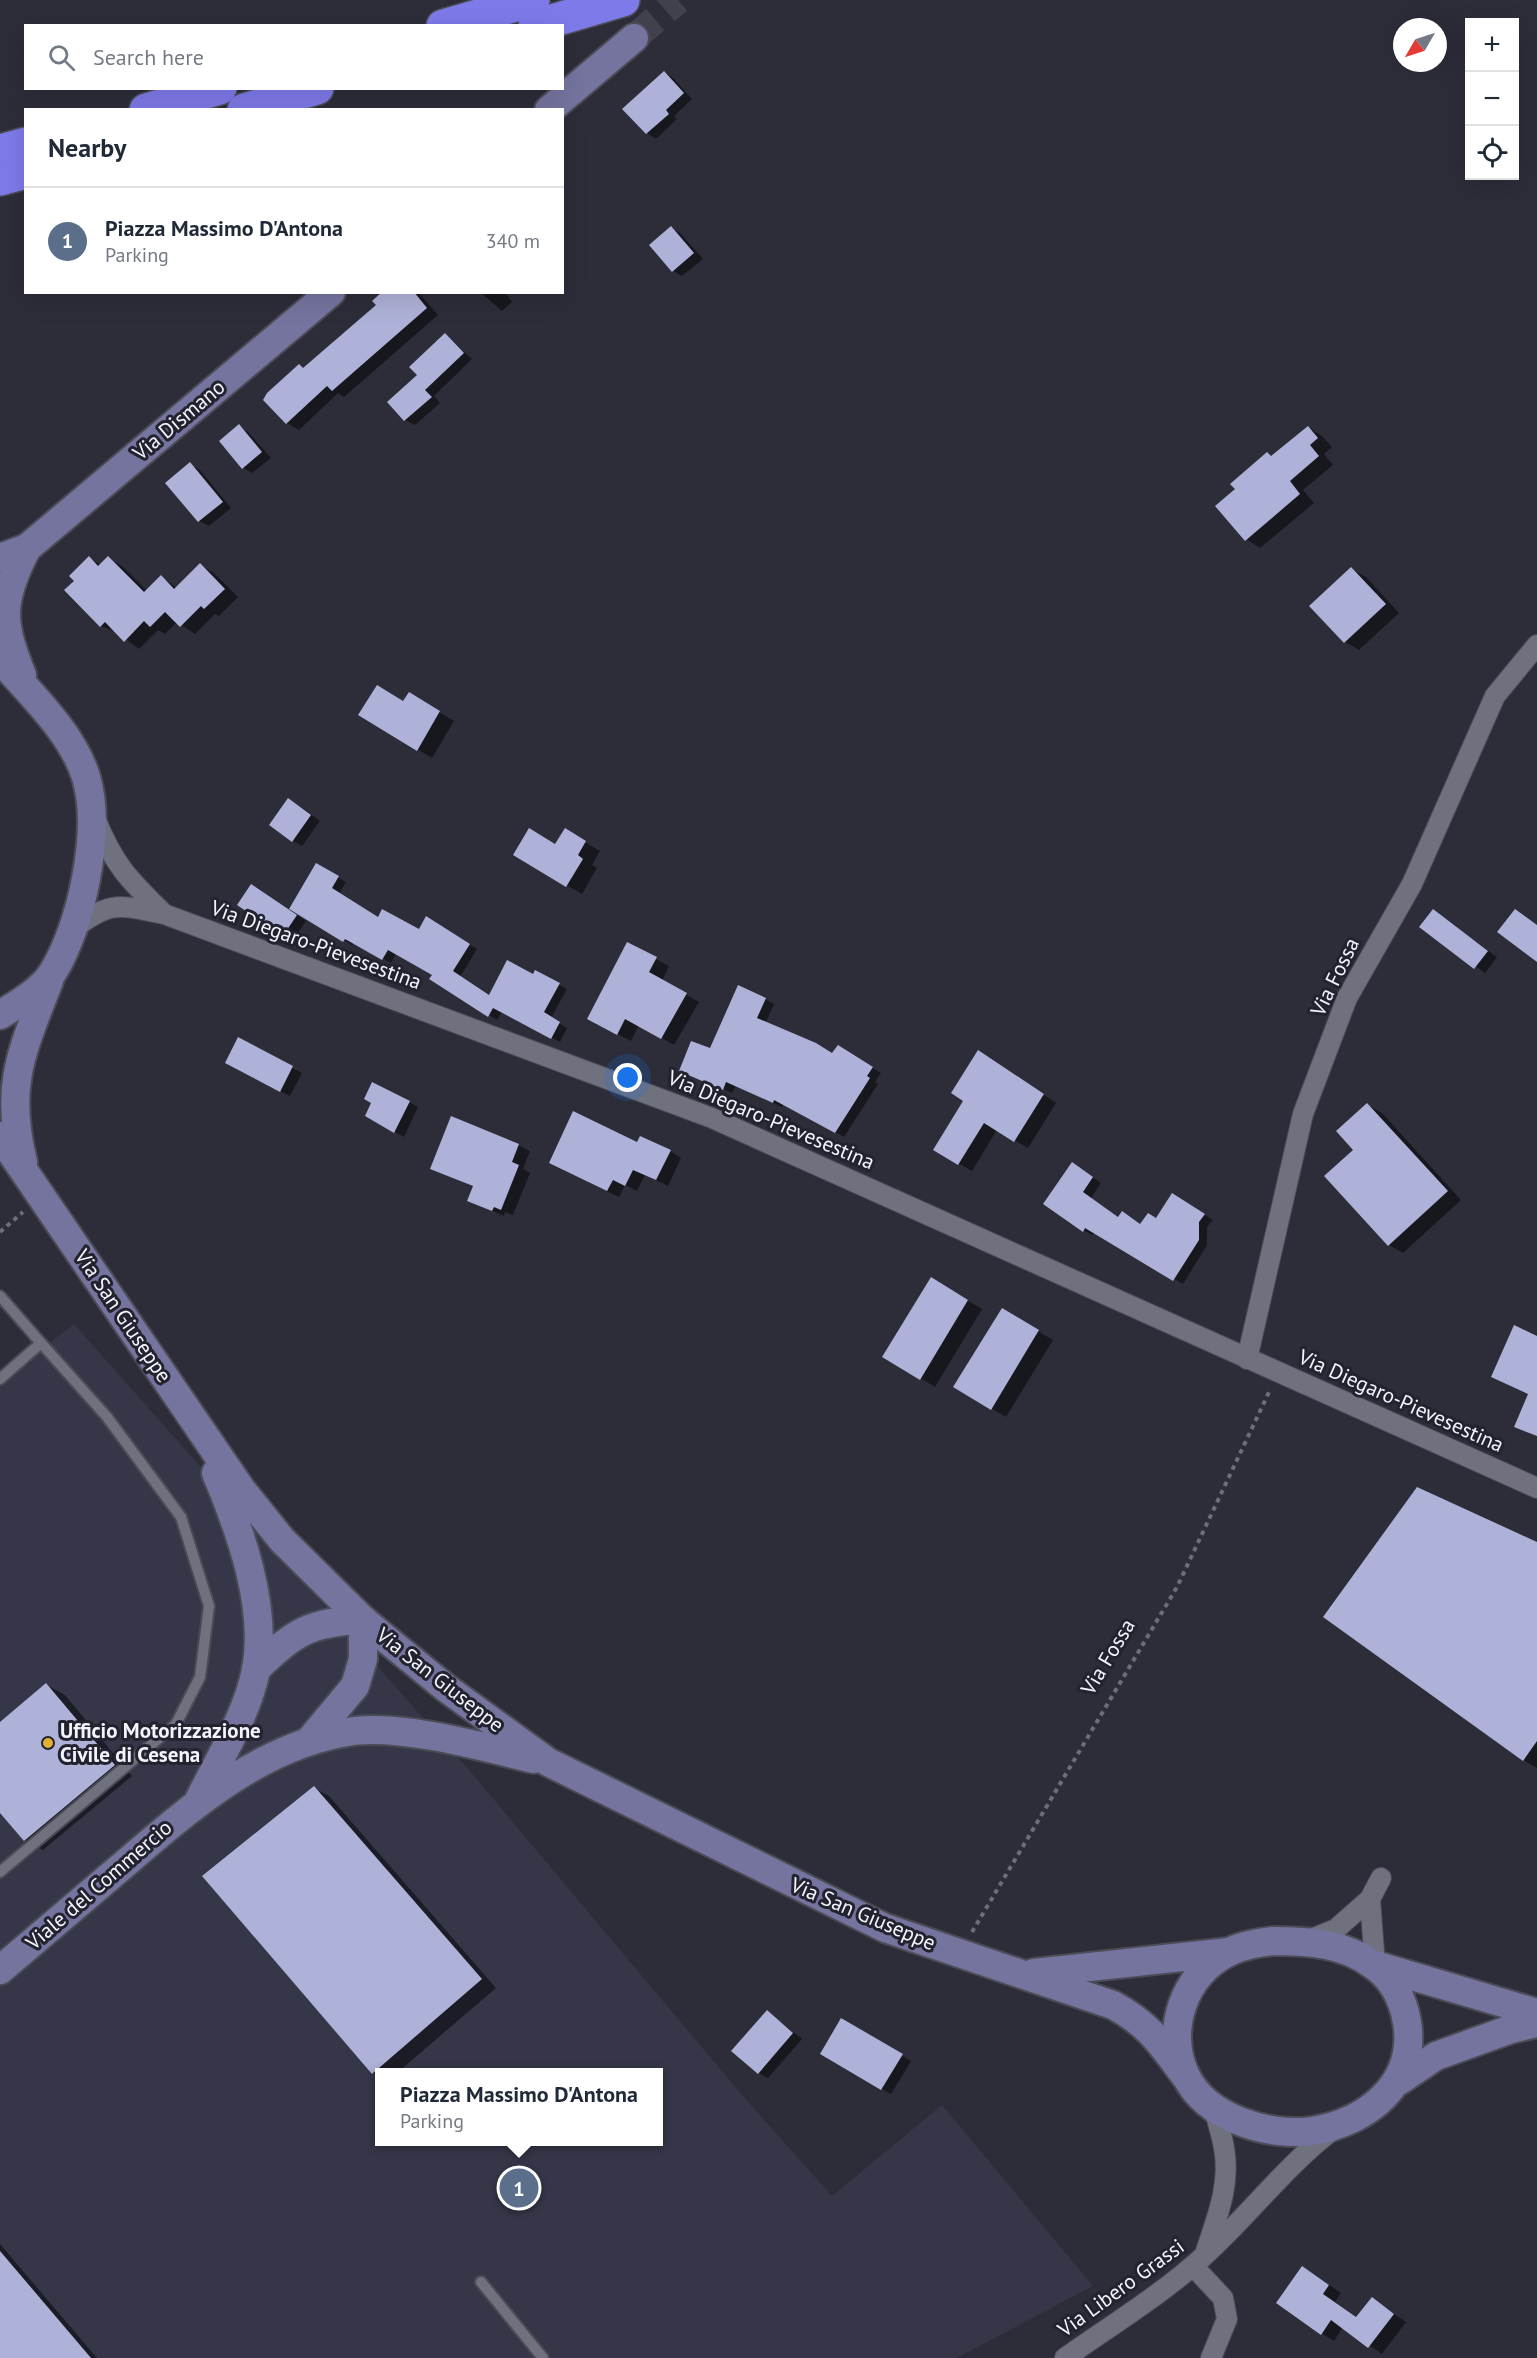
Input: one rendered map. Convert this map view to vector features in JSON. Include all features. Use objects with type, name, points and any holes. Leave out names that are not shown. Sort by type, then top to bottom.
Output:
[{"type":"highway","points":[[450,24],[533,0]]},
{"type":"highway","points":[[542,24],[623,0]]},
{"type":"highway","points":[[153,108],[213,90]]},
{"type":"highway","points":[[251,108],[310,90]]},
{"type":"highway","points":[[0,151],[24,145]]},
{"type":"highway","points":[[0,178],[24,172]]},
{"type":"main road","points":[[551,108],[634,38]]},
{"type":"main road","name":"Via Dismano","points":[[0,558],[27,548],[329,294]]},
{"type":"main road","name":"Via Dismano","points":[[27,548],[13,575],[3,619],[12,653],[30,694]]},
{"type":"main road","points":[[0,659],[30,694]]},
{"type":"main road","name":"Via San Giuseppe","points":[[26,1172],[16,1133],[14,1100],[21,1056],[52,973],[73,929],[88,862],[92,810],[86,776],[79,760],[67,739],[30,694]]},
{"type":"main road","points":[[0,1015],[24,1000],[52,973]]},
{"type":"main road","name":"Via San Giuseppe","points":[[0,1136],[199,1431],[282,1540],[363,1620],[446,1688],[548,1762],[885,1928],[1113,2005],[1139,2020],[1156,2036],[1186,2077]]},
{"type":"main road","name":"Viale del Commercio","points":[[199,1431],[234,1516],[249,1571],[258,1625],[256,1669],[244,1705],[199,1800]]},
{"type":"main road","name":"Viale del Commercio","points":[[256,1669],[283,1643],[315,1625],[363,1620],[363,1659],[355,1686],[310,1740]]},
{"type":"main road","name":"Viale del Commercio","points":[[0,1971],[199,1800],[258,1764],[310,1740],[356,1731],[415,1734],[548,1762]]},
{"type":"main road","points":[[1537,2013],[1375,1965],[1357,1954],[1306,1941],[1253,1944],[1229,1952],[1209,1965],[1188,1990],[1176,2033],[1186,2077],[1214,2108],[1234,2119],[1275,2131],[1303,2132],[1340,2125],[1378,2103],[1399,2081],[1436,2056],[1510,2029],[1537,2023]]},
{"type":"main road","name":"Via San Giuseppe","points":[[1026,1974],[1229,1952]]},
{"type":"main road","points":[[1375,1965],[1394,1986],[1404,2005],[1408,2054],[1399,2081]]},
{"type":"street","name":"Via Fossa","points":[[1247,1359],[1303,1114],[1347,998],[1412,884],[1496,696],[1537,645]]},
{"type":"street","name":"Via Diegaro-Pievesestina","points":[[92,810],[109,852],[119,867],[164,914]]},
{"type":"street","name":"Via Diegaro-Pievesestina","points":[[73,929],[95,913],[112,905],[164,914],[712,1118],[1537,1488]]},
{"type":"street","points":[[1306,1941],[1336,1929],[1370,1899],[1381,1878]]},
{"type":"street","points":[[1370,1899],[1375,1965]]},
{"type":"street","points":[[1211,2358],[1227,2319],[1223,2298],[1198,2261],[1222,2201],[1226,2173],[1225,2150],[1214,2108]]},
{"type":"street","name":"Via Libero Grassi","points":[[1065,2358],[1198,2261],[1245,2217],[1290,2165],[1340,2125]]},
{"type":"lane","points":[[0,1296],[107,1418],[181,1516],[209,1606],[200,1677],[176,1724],[0,1872]]},
{"type":"lane","points":[[0,1379],[41,1343]]},
{"type":"lane","points":[[481,2282],[543,2358]]},
{"type":"path","name":"Via Fossa","points":[[959,1954],[1177,1587],[1278,1373]]},
{"type":"shaded area","points":[[74,1324],[464,1764],[742,2095],[832,2196],[942,2105],[1093,2286],[957,2358],[0,2358],[0,1381]]},
{"type":"building","points":[[664,71],[684,93],[666,110],[669,114],[646,134],[622,109]]},
{"type":"building","points":[[671,226],[694,253],[672,272],[649,245]]},
{"type":"building","points":[[380,294],[416,294],[427,308],[332,391],[327,386],[286,424],[263,400],[267,393],[299,364],[303,368],[376,305],[372,301]]},
{"type":"building","points":[[445,333],[464,353],[425,390],[432,397],[404,421],[387,402],[417,375],[409,367]]},
{"type":"building","points":[[239,424],[262,452],[242,469],[219,441]]},
{"type":"building","points":[[1308,426],[1318,438],[1310,445],[1319,456],[1290,481],[1300,494],[1245,541],[1215,506],[1235,489],[1230,484],[1267,452],[1271,456]]},
{"type":"building","points":[[190,462],[223,502],[198,522],[165,483]]},
{"type":"building","points":[[89,556],[98,566],[108,556],[144,592],[161,575],[174,589],[200,563],[225,589],[204,609],[201,606],[180,627],[165,612],[150,627],[144,621],[124,642],[105,622],[100,627],[64,590],[74,581],[69,576]]},
{"type":"building","points":[[1351,567],[1386,604],[1344,643],[1309,606]]},
{"type":"building","points":[[377,685],[403,701],[409,692],[440,711],[417,751],[358,715]]},
{"type":"building","points":[[288,798],[311,815],[292,842],[269,825]]},
{"type":"building","points":[[529,828],[555,844],[565,828],[586,841],[578,855],[583,859],[566,887],[513,855]]},
{"type":"building","points":[[316,863],[339,876],[332,888],[378,917],[382,909],[419,929],[426,916],[470,944],[453,971],[489,995],[507,960],[533,974],[535,970],[560,983],[544,1012],[560,1022],[551,1039],[493,1008],[488,1017],[429,979],[432,975],[388,950],[382,960],[345,939],[343,942],[289,909]]},
{"type":"building","points":[[251,884],[297,915],[281,939],[256,922],[258,919],[237,905]]},
{"type":"building","points":[[1433,909],[1488,951],[1474,969],[1419,927]]},
{"type":"building","points":[[1515,909],[1537,925],[1537,962],[1497,932]]},
{"type":"building","points":[[627,942],[657,957],[649,972],[687,993],[661,1039],[625,1019],[617,1035],[587,1019]]},
{"type":"building","points":[[738,985],[766,998],[757,1018],[816,1043],[832,1053],[838,1045],[873,1067],[867,1076],[870,1078],[835,1133],[774,1100],[773,1103],[726,1082],[723,1090],[679,1071],[691,1041],[710,1048]]},
{"type":"building","points":[[238,1037],[293,1066],[280,1092],[225,1063]]},
{"type":"building","points":[[978,1050],[1044,1094],[1014,1142],[984,1123],[958,1165],[933,1150],[963,1101],[951,1093]]},
{"type":"building","points":[[372,1082],[410,1101],[394,1133],[365,1116],[371,1103],[364,1099]]},
{"type":"building","points":[[1367,1103],[1448,1191],[1388,1246],[1324,1176],[1353,1150],[1336,1131]]},
{"type":"building","points":[[573,1111],[637,1142],[640,1136],[671,1150],[656,1180],[633,1170],[625,1186],[613,1180],[607,1191],[549,1163]]},
{"type":"building","points":[[451,1116],[519,1144],[512,1162],[519,1165],[501,1210],[494,1207],[492,1211],[467,1201],[473,1186],[430,1169]]},
{"type":"building","points":[[1072,1162],[1093,1177],[1083,1192],[1118,1217],[1122,1211],[1140,1224],[1148,1213],[1156,1218],[1172,1193],[1205,1214],[1199,1222],[1199,1240],[1173,1281],[1085,1228],[1083,1232],[1043,1204]]},
{"type":"building","points":[[931,1277],[968,1300],[920,1380],[882,1357]]},
{"type":"building","points":[[1002,1308],[1039,1330],[991,1410],[953,1387]]},
{"type":"building","points":[[1514,1325],[1537,1336],[1537,1436],[1514,1427],[1528,1394],[1491,1377]]},
{"type":"building","points":[[1417,1487],[1537,1542],[1537,1741],[1523,1761],[1323,1617]]},
{"type":"building","name":"Ufficio Motorizzazione Civile di Cesena","points":[[46,1683],[115,1765],[24,1841],[0,1813],[0,1722]]},
{"type":"building","points":[[314,1786],[482,1979],[379,2068],[375,2068],[372,2074],[202,1876]]},
{"type":"building","points":[[767,2010],[793,2033],[758,2074],[731,2051]]},
{"type":"building","points":[[841,2018],[903,2054],[881,2090],[820,2054]]},
{"type":"building","points":[[0,2251],[91,2358],[0,2358]]},
{"type":"building","points":[[1302,2266],[1329,2285],[1323,2294],[1356,2317],[1372,2297],[1394,2314],[1368,2348],[1331,2320],[1321,2335],[1276,2303]]},
{"type":"tunnel","points":[[634,38],[678,0]]},
{"type":"place","name":"Ufficio Motorizzazione Civile di Cesena","points":[[48,1743]]},
{"type":"place","name":"Piazza Massimo D'Antona","points":[[519,2188]]}]
